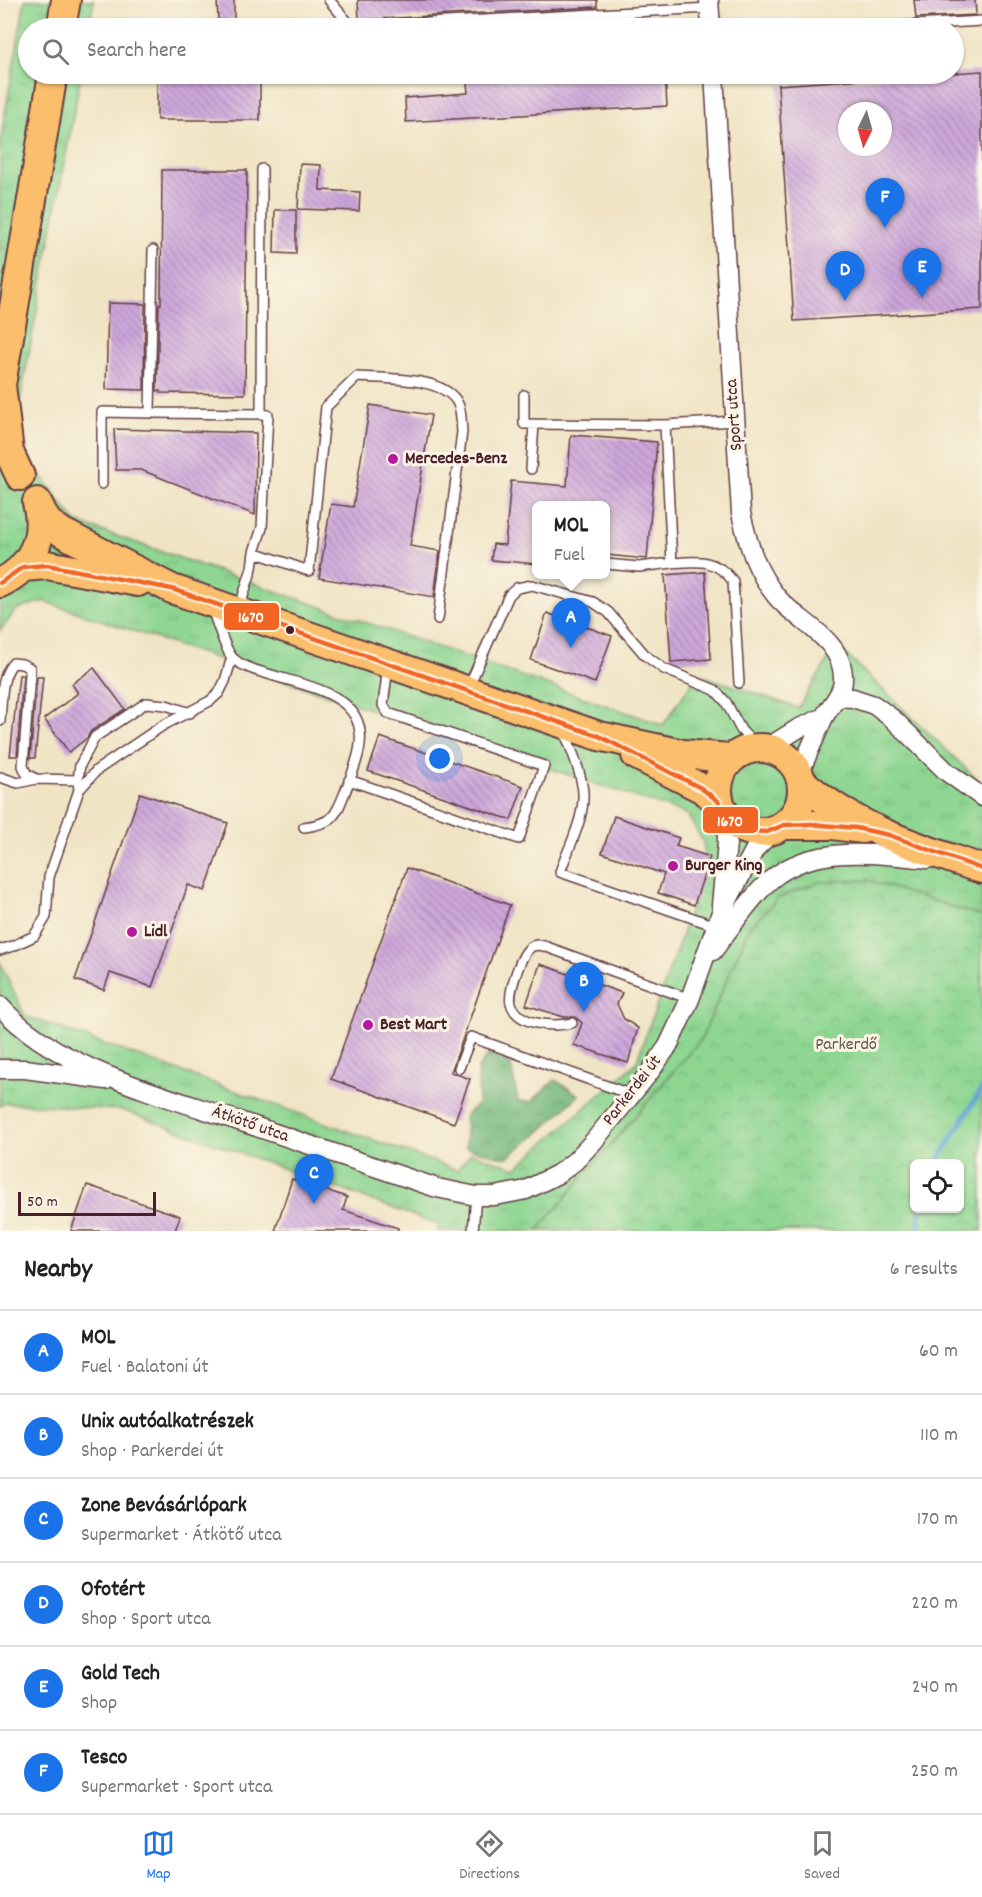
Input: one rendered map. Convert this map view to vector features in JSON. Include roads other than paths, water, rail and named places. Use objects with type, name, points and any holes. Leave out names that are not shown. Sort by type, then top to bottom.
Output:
[{"type":"main road","points":[[63,18],[66,0]]},
{"type":"main road","points":[[51,84],[0,385],[10,470],[33,493],[47,522],[63,533],[172,589]]},
{"type":"main road","points":[[0,583],[23,567],[31,558],[39,537],[40,513],[37,502]]},
{"type":"main road","points":[[23,567],[47,565],[172,589],[599,736],[683,754],[730,758]]},
{"type":"main road","points":[[599,736],[701,788],[736,825],[748,831],[760,832],[779,828],[832,825],[889,835]]},
{"type":"main road","points":[[723,809],[718,781],[730,758],[739,753],[762,748],[778,752],[789,759],[800,778],[842,813],[889,835],[973,866]]},
{"type":"main road","points":[[779,828],[794,816],[800,805],[802,793],[800,778]]},
{"type":"street","name":"Sport utca","points":[[715,84],[741,513],[751,552],[761,576],[776,596],[830,645],[840,663],[844,680],[838,697],[824,717],[800,778]]},
{"type":"street","points":[[838,697],[853,698],[874,705],[892,718],[947,772],[982,797]]},
{"type":"street","points":[[762,748],[824,717]]},
{"type":"street","name":"Parkerdei út","points":[[718,920],[727,843],[723,809]]},
{"type":"street","name":"Parkerdei út","points":[[476,1196],[495,1196],[526,1190],[558,1174],[581,1154],[632,1095],[668,1046],[690,999],[718,920],[755,849],[779,828]]},
{"type":"street","points":[[704,962],[766,884],[801,862],[822,856],[857,853],[973,866]]},
{"type":"street","name":"Átkötő utca","points":[[0,1006],[11,1019],[58,1052],[129,1084],[437,1188],[476,1196]]},
{"type":"street","name":"Átkötő utca","points":[[0,1069],[25,1069],[129,1084]]},
{"type":"lane","points":[[329,0],[344,18]]},
{"type":"lane","points":[[492,18],[710,4]]},
{"type":"lane","points":[[964,22],[982,21]]},
{"type":"lane","points":[[261,414],[262,169]]},
{"type":"lane","points":[[150,413],[153,250]]},
{"type":"lane","points":[[254,552],[309,571],[326,407],[357,377],[427,383],[454,396],[461,412],[462,432],[438,620]]},
{"type":"lane","points":[[524,395],[524,424],[665,425],[736,421]]},
{"type":"lane","points":[[102,484],[102,412],[268,415],[262,528],[238,612]]},
{"type":"lane","points":[[531,469],[534,424]]},
{"type":"lane","points":[[665,425],[672,563]]},
{"type":"lane","points":[[610,564],[639,567],[704,560],[727,573],[733,581],[739,683]]},
{"type":"lane","points":[[467,691],[510,595],[517,588],[532,585],[593,602],[608,612],[646,656],[664,669],[715,690],[726,702],[741,730],[762,748]]},
{"type":"lane","points":[[208,601],[232,657],[253,669],[338,697],[352,709],[360,726],[360,744],[340,805],[332,819],[319,825],[304,827]]},
{"type":"lane","points":[[0,950],[34,936],[46,917],[50,877],[79,790],[97,770],[162,726],[210,701],[219,693],[225,681],[232,657]]},
{"type":"lane","points":[[0,721],[4,681],[8,669],[13,663],[22,664],[30,668],[30,675],[22,758],[26,773],[36,779]]},
{"type":"lane","points":[[349,780],[519,839],[544,766],[388,713],[383,705],[389,664]]},
{"type":"lane","points":[[79,790],[80,765],[95,737],[146,703],[166,705],[190,713]]},
{"type":"lane","points":[[561,723],[574,755],[583,787],[582,811],[560,872],[718,920]]},
{"type":"lane","points":[[0,777],[18,783],[36,779],[78,780]]},
{"type":"lane","points":[[572,1023],[549,1025],[526,1019],[517,1014],[514,1009],[510,1002],[510,994],[522,957],[528,948],[544,946],[690,999]]},
{"type":"lane","points":[[459,1068],[471,1037],[632,1095]]},
{"type":"lane","points":[[473,1231],[476,1196]]},
{"type":"waterway","points":[[939,1159],[982,1088]]},
{"type":"waterway","points":[[918,1231],[920,1213]]},
{"type":"place","name":"Tesco","points":[[885,228]]},
{"type":"place","name":"Gold Tech","points":[[922,298]]},
{"type":"place","name":"Ofotért","points":[[845,301]]},
{"type":"place","name":"Mercedes-Benz","points":[[393,459]]},
{"type":"place","name":"MOL","points":[[571,648]]},
{"type":"place","name":"Burger King","points":[[673,866]]},
{"type":"place","name":"Lidl","points":[[132,932]]},
{"type":"place","name":"Unix autóalkatrészek","points":[[584,1012]]},
{"type":"place","name":"Best Mart","points":[[368,1025]]},
{"type":"place","name":"Zone Bevásárlópark","points":[[314,1204]]},
{"type":"park label","name":"Parkerdő","points":[[846,1045]]}]
